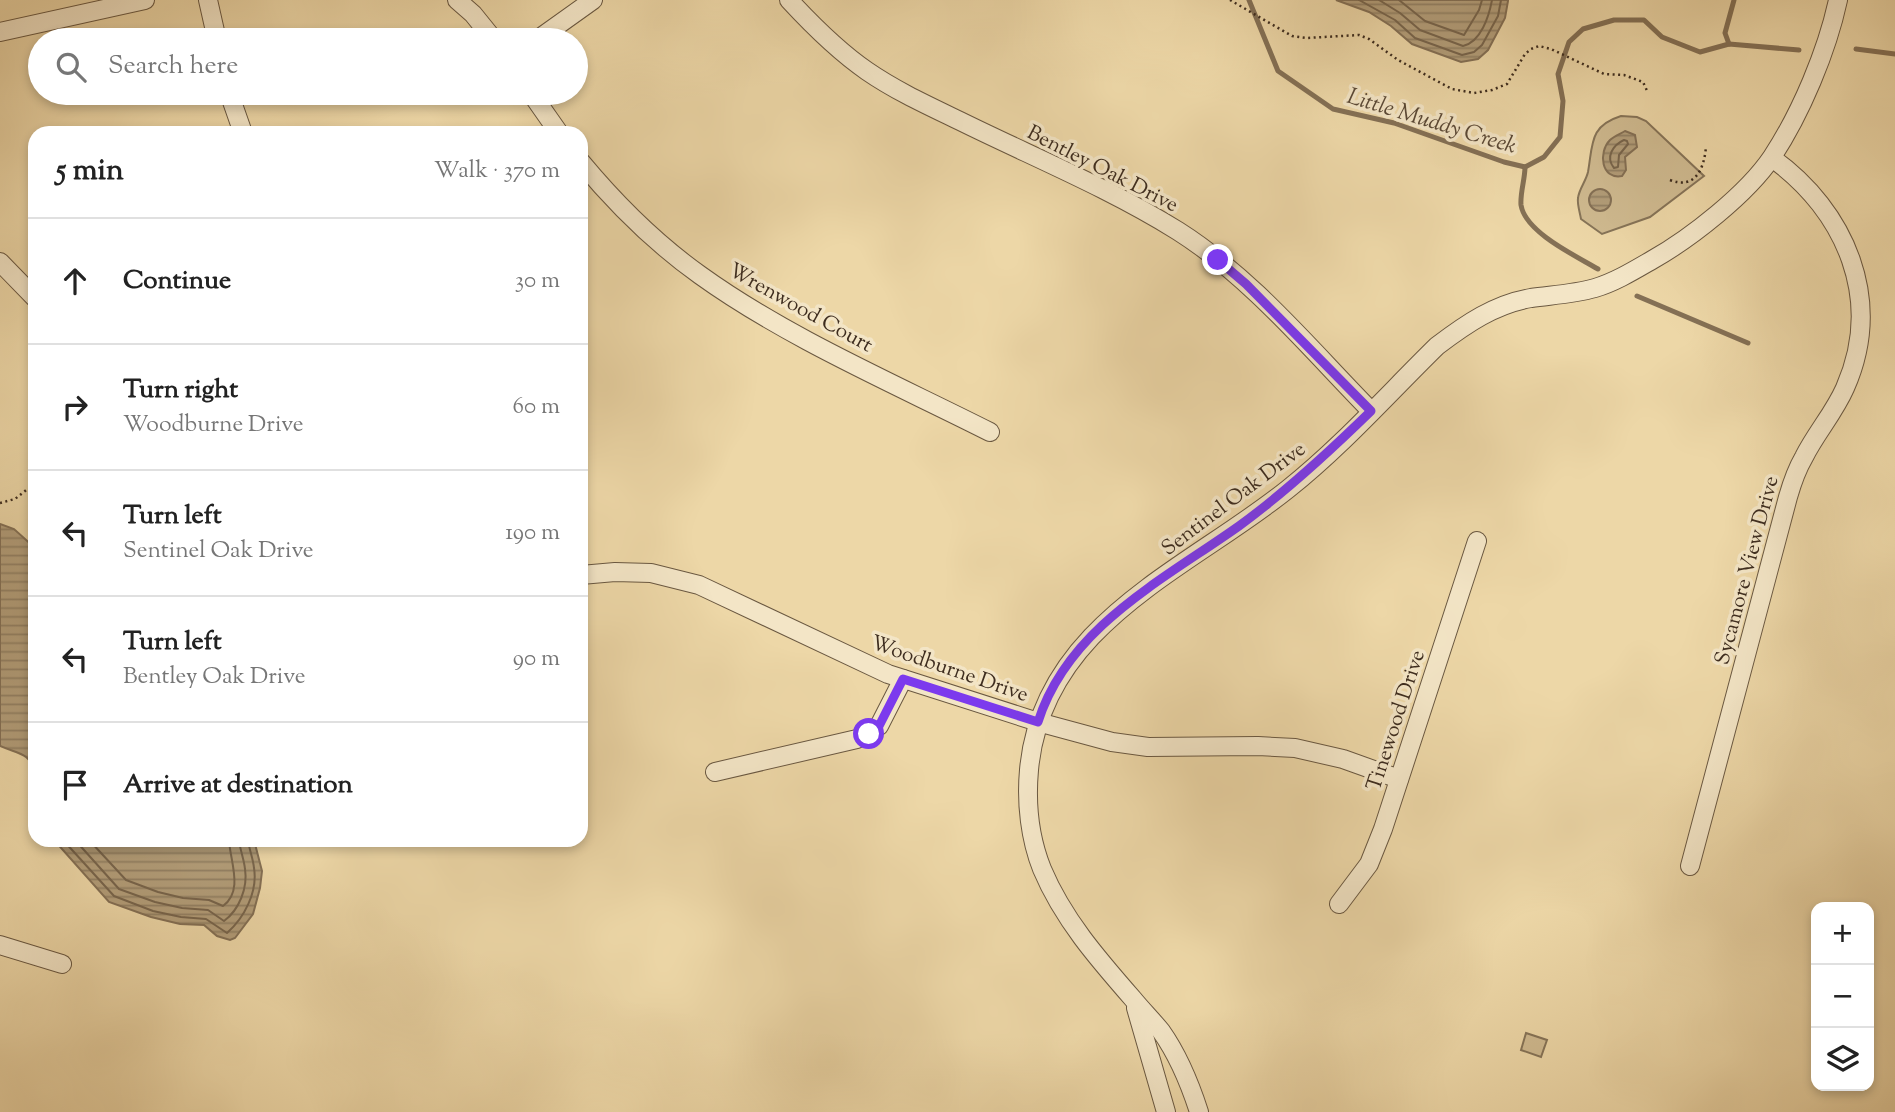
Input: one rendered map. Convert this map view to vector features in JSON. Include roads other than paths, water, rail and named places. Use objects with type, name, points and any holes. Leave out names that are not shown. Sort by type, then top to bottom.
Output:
[{"type":"street","points":[[0,32],[145,0]]},
{"type":"street","points":[[208,0],[214,28]]},
{"type":"street","points":[[457,0],[473,13],[485,28]]},
{"type":"street","points":[[554,28],[593,0]]},
{"type":"street","name":"Bentley Oak Drive","points":[[789,0],[820,33],[868,72],[912,97],[1178,231],[1246,284],[1371,411]]},
{"type":"street","name":"Sentinel Oak Drive","points":[[1199,1112],[1179,1061],[1160,1031],[1079,935],[1058,903],[1038,858],[1030,821],[1027,783],[1038,722],[1053,687],[1081,646],[1108,620],[1288,488],[1326,456],[1437,346],[1490,310],[1529,299],[1596,288],[1617,280],[1669,251],[1717,214],[1772,158],[1807,97],[1838,0]]},
{"type":"street","points":[[233,105],[241,126]]},
{"type":"street","points":[[539,105],[554,126]]},
{"type":"street","name":"Sycamore View Drive","points":[[1690,866],[1788,497],[1804,457],[1845,388],[1860,331],[1856,280],[1849,251],[1840,232],[1813,193],[1796,175],[1772,158]]},
{"type":"street","name":"Wrenwood Court","points":[[588,170],[624,211],[661,244],[730,295],[794,332],[990,432]]},
{"type":"street","points":[[0,262],[28,291]]},
{"type":"street","name":"Tinewood Drive","points":[[1339,904],[1369,864],[1478,541]]},
{"type":"street","name":"Woodburne Drive","points":[[588,574],[651,573],[699,585],[755,609],[843,654],[903,679],[1038,722],[1112,742],[1148,747],[1295,748],[1343,759],[1399,779]]},
{"type":"street","points":[[715,772],[857,740],[879,726],[903,679]]},
{"type":"street","points":[[0,945],[62,964]]},
{"type":"street","name":"Sentinel Oak Drive","points":[[1134,1002],[1166,1112]]},
{"type":"water","points":[[1336,0],[1508,1],[1505,18],[1488,50],[1478,59],[1461,62],[1412,44],[1369,12]]},
{"type":"water","points":[[1625,131],[1635,135],[1637,147],[1625,157],[1626,170],[1622,176],[1615,176],[1606,170],[1604,151],[1610,140]]},
{"type":"water","points":[[1600,189],[1610,196],[1611,200],[1604,210],[1600,211],[1590,204],[1589,200],[1596,190]]},
{"type":"water","points":[[0,524],[14,529],[28,542],[28,759],[0,746]]},
{"type":"water","points":[[60,847],[256,847],[262,871],[253,914],[235,938],[230,940],[217,936],[204,925],[180,924],[151,917],[109,902]]},
{"type":"waterway","name":"Little Muddy Creek","points":[[1249,0],[1278,71],[1333,109],[1394,123],[1525,167],[1544,157],[1560,137],[1563,101],[1558,74],[1569,42],[1583,29],[1614,20],[1644,20],[1662,37],[1700,52],[1729,44],[1799,50]]},
{"type":"waterway","points":[[1729,44],[1725,33],[1734,0]]},
{"type":"waterway","name":"Little Muddy Creek","points":[[1856,49],[1895,54]]},
{"type":"waterway","points":[[1525,167],[1521,205],[1532,225],[1541,234],[1598,269]]},
{"type":"waterway","points":[[1637,296],[1748,343]]}]
